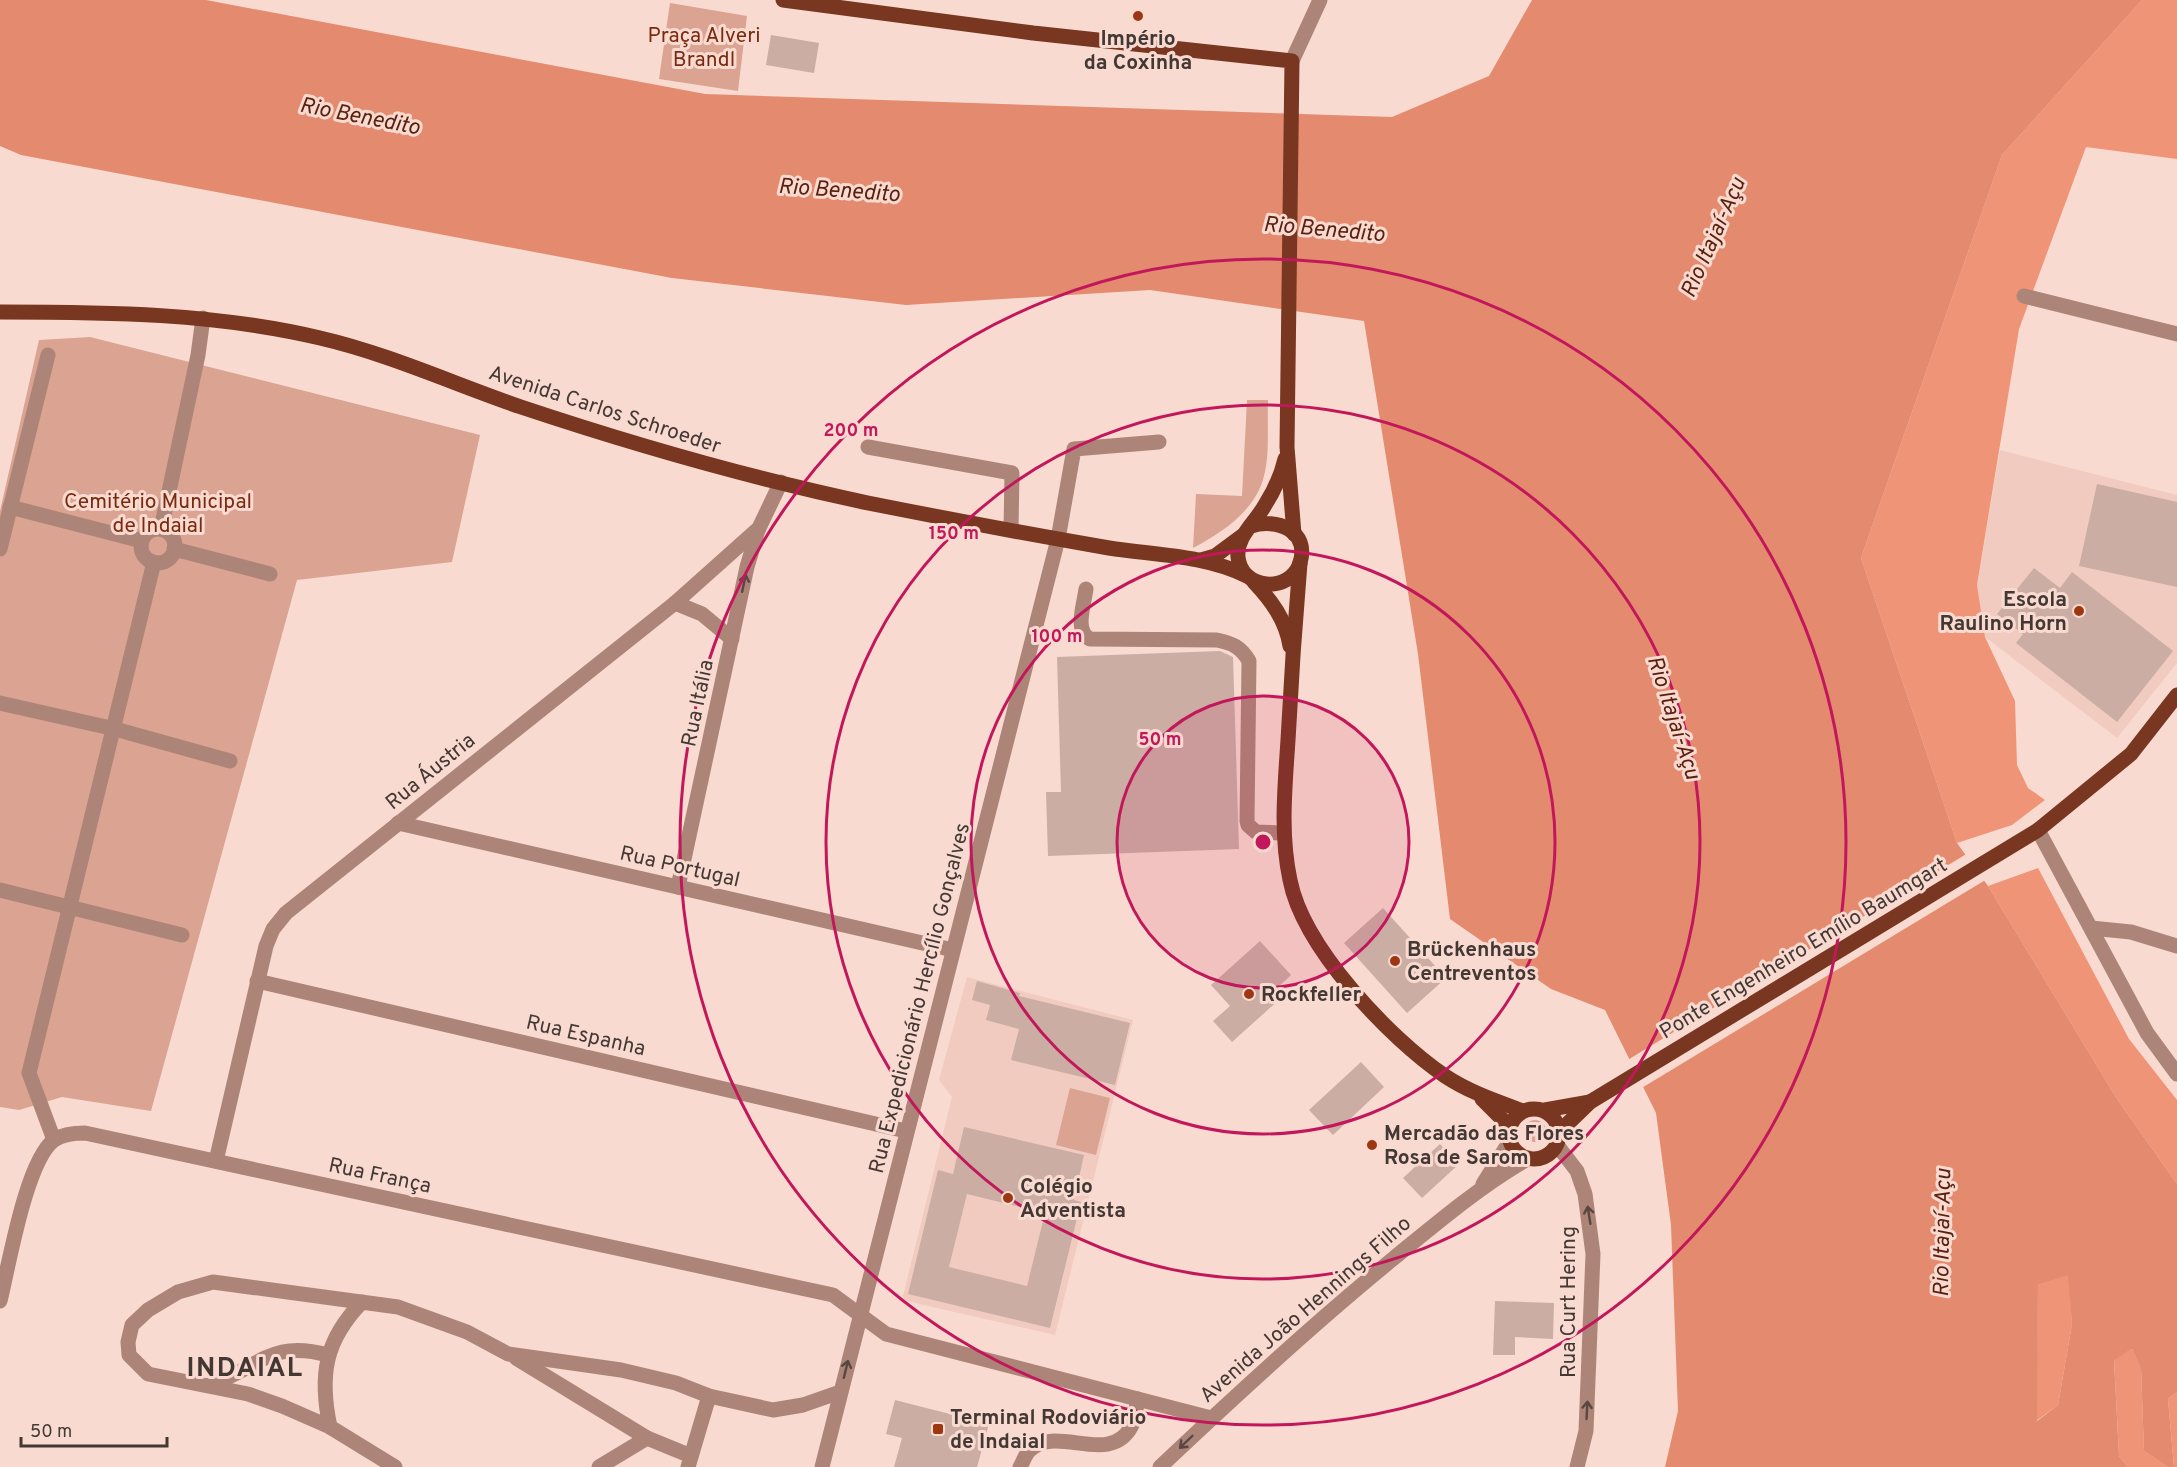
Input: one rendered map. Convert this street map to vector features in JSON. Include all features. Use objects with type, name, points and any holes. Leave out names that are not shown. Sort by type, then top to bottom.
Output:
[{"type":"main road","points":[[783,0],[1023,32],[1292,61],[1289,106],[1287,447],[1294,534]]},
{"type":"main road","name":"Avenida Carlos Schroeder","points":[[0,312],[93,312],[203,318],[264,327],[351,346],[598,433],[671,455],[868,502],[1058,539],[1198,560],[1232,568],[1251,579],[1270,598],[1289,638],[1292,661]]},
{"type":"main road","points":[[1198,560],[1215,556],[1247,530],[1275,522],[1286,526],[1294,534],[1299,543],[1300,563],[1286,580],[1276,585],[1251,579],[1238,557],[1247,530],[1275,488],[1287,447]]},
{"type":"main road","name":"Avenida Carlos Schroeder","points":[[1300,563],[1282,833],[1290,881],[1296,901],[1330,961],[1401,1040],[1424,1061],[1475,1094],[1523,1112]]},
{"type":"main road","name":"Ponte Engenheiro Emílio Baumgart","points":[[1559,1138],[1590,1102],[2038,830],[2131,754],[2177,695]]},
{"type":"main road","name":"Avenida Carlos Schroeder","points":[[1475,1094],[1510,1134]]},
{"type":"main road","name":"Ponte Engenheiro Emílio Baumgart","points":[[1545,1110],[1590,1102]]},
{"type":"main road","points":[[1533,1108],[1545,1110],[1557,1122],[1559,1138],[1546,1157],[1529,1158],[1515,1150],[1510,1134],[1523,1112],[1533,1108]]},
{"type":"street","points":[[1292,61],[1320,0]]},
{"type":"street","points":[[2024,296],[2177,334]]},
{"type":"street","points":[[161,529],[198,356],[203,318]]},
{"type":"street","points":[[0,549],[48,355]]},
{"type":"street","name":"Rua Expedicionário Hercílio Gonçalves","points":[[822,1467],[1058,539],[1074,449],[1159,442]]},
{"type":"street","points":[[868,447],[1012,473],[1011,530]]},
{"type":"street","name":"Rua Áustria","points":[[216,1161],[266,946],[273,929],[286,913],[675,603],[759,528],[781,482]]},
{"type":"street","points":[[10,507],[142,541]]},
{"type":"street","name":"Rua Itália","points":[[678,887],[732,639],[759,528]]},
{"type":"street","points":[[161,529],[173,539],[174,549],[169,559],[154,562],[145,557],[142,541],[151,530],[161,529]]},
{"type":"street","points":[[174,549],[270,574]]},
{"type":"street","points":[[0,1301],[30,1182],[42,1153],[54,1140],[29,1073],[154,562]]},
{"type":"street","points":[[1086,589],[1080,629],[1084,636],[1090,639],[1217,640],[1231,643],[1243,650],[1249,661],[1248,825],[1256,832],[1282,833]]},
{"type":"street","points":[[675,603],[702,614],[732,639]]},
{"type":"street","points":[[0,703],[115,729],[230,761]]},
{"type":"street","name":"Rua Portugal","points":[[398,823],[953,950]]},
{"type":"street","points":[[2038,830],[2147,1033],[2177,1074]]},
{"type":"street","points":[[0,890],[182,935]]},
{"type":"street","points":[[2091,928],[2130,932],[2177,946]]},
{"type":"street","name":"Rua Espanha","points":[[257,981],[906,1131]]},
{"type":"street","name":"Rua França","points":[[54,1140],[67,1134],[85,1132],[833,1295],[886,1334],[1211,1418]]},
{"type":"street","name":"Avenida João Hennings Filho","points":[[1482,1186],[1510,1134]]},
{"type":"street","name":"Rua Curt Hering","points":[[1559,1138],[1577,1171],[1586,1194],[1593,1254],[1586,1431],[1577,1467]]},
{"type":"street","name":"Avenida João Hennings Filho","points":[[1160,1467],[1211,1418],[1360,1285],[1482,1186],[1529,1158]]},
{"type":"street","points":[[395,1467],[330,1426],[248,1394],[148,1374],[129,1355],[132,1325],[148,1310],[178,1292],[213,1282],[398,1307],[467,1332],[508,1353],[647,1438],[690,1461],[709,1395]]},
{"type":"street","points":[[330,1426],[325,1387],[328,1355],[339,1327],[362,1302]]},
{"type":"street","points":[[209,1385],[235,1376],[276,1352],[304,1348],[328,1355]]},
{"type":"street","points":[[508,1353],[621,1370],[772,1410],[803,1405],[840,1392]]},
{"type":"street","points":[[1020,1467],[1029,1450],[1044,1443],[1099,1453],[1119,1447],[1131,1428],[1138,1400]]},
{"type":"street","points":[[599,1467],[647,1438]]},
{"type":"shaded area","points":[[2142,0],[2177,0],[2177,159],[2086,147],[2019,329],[1977,585],[1985,637],[2015,701],[2017,765],[2028,788],[2045,800],[2012,825],[1957,843],[1861,558],[2002,155]]},
{"type":"shaded area","name":"Escola Raulino Horn","points":[[2000,450],[2177,495],[2177,663],[2117,738],[1985,637],[1977,585]]},
{"type":"shaded area","points":[[2038,868],[2129,1039],[2177,1100],[2177,1184],[2117,1099],[1988,886]]},
{"type":"shaded area","name":"Colégio Adventista","points":[[967,977],[1133,1020],[1055,1335],[902,1300],[952,1097],[939,1080]]},
{"type":"shaded area","points":[[2069,1274],[2072,1324],[2058,1405],[2036,1421],[2038,1285]]},
{"type":"shaded area","points":[[2132,1349],[2141,1367],[2144,1451],[2168,1467],[2128,1467],[2119,1456],[2114,1359]]},
{"type":"shaded area","points":[[2177,1392],[2177,1467],[2174,1467],[2168,1399]]},
{"type":"green space","name":"Praça Alveri Brandl","points":[[670,3],[747,16],[738,91],[659,79]]},
{"type":"green space","name":"Cemitério Municipal de Indaial","points":[[90,337],[480,435],[452,562],[297,580],[151,1111],[62,1097],[19,1110],[0,1107],[0,511],[39,340]]},
{"type":"green space","points":[[1247,400],[1268,400],[1267,458],[1260,488],[1246,510],[1226,528],[1193,548],[1196,494],[1242,496]]},
{"type":"green space","points":[[1070,1088],[1110,1098],[1096,1155],[1056,1145]]},
{"type":"green space","points":[[1535,1120],[1543,1123],[1546,1131],[1543,1139],[1535,1142],[1527,1139],[1524,1131],[1527,1123]]},
{"type":"water","points":[[0,0],[206,0],[705,94],[1392,117],[1489,76],[1532,0],[2142,0],[2002,155],[1861,558],[1957,843],[1988,886],[2117,1099],[2177,1184],[2177,1392],[2168,1399],[2174,1467],[2168,1467],[2144,1451],[2141,1368],[2132,1349],[2114,1360],[2119,1456],[2128,1467],[1665,1467],[1678,1411],[1671,1225],[1656,1113],[1605,1010],[1551,989],[1450,919],[1418,654],[1364,321],[1150,290],[906,305],[672,278],[21,155],[0,146]],"holes":[[[2068,1275],[2072,1324],[2058,1405],[2037,1421],[2038,1285]]]},
{"type":"pier","points":[[1968,853],[1987,879],[1640,1089],[1626,1061]]},
{"type":"building","points":[[771,35],[819,43],[814,73],[766,65]]},
{"type":"building","points":[[2097,484],[2177,502],[2177,587],[2079,566]]},
{"type":"building","points":[[2034,568],[2060,588],[2072,572],[2173,651],[2117,722],[2016,643],[2023,634],[1997,614]]},
{"type":"building","points":[[1220,651],[1233,657],[1239,849],[1048,856],[1046,792],[1061,792],[1057,657]]},
{"type":"building","name":"Brückenhaus Centreventos","points":[[1383,908],[1446,978],[1407,1013],[1344,943]]},
{"type":"building","name":"Rockfeller","points":[[1260,941],[1291,975],[1274,991],[1281,998],[1232,1042],[1213,1021],[1230,1006],[1211,985]]},
{"type":"building","points":[[977,981],[1020,993],[1019,996],[1130,1023],[1115,1085],[1011,1060],[1019,1029],[986,1020],[990,1005],[972,1000]]},
{"type":"building","points":[[1361,1062],[1384,1087],[1333,1135],[1309,1110]]},
{"type":"building","points":[[964,1127],[1084,1155],[1074,1200],[1081,1202],[1050,1328],[908,1294],[938,1170],[953,1174]],"holes":[[[967,1194],[1045,1213],[1027,1286],[949,1267]]]},
{"type":"building","points":[[1440,1144],[1459,1164],[1422,1198],[1403,1178]]},
{"type":"building","points":[[1495,1301],[1554,1303],[1553,1339],[1515,1337],[1515,1355],[1493,1355]]},
{"type":"building","name":"Terminal Rodoviário de Indaial","points":[[895,1400],[989,1424],[977,1467],[894,1467],[902,1438],[886,1434]]},
{"type":"place","name":"Império da Coxinha","points":[[1138,16]]},
{"type":"place","name":"Escola Raulino Horn","points":[[2079,611]]},
{"type":"place","name":"Brückenhaus Centreventos","points":[[1395,961]]},
{"type":"place","name":"Rockfeller","points":[[1249,994]]},
{"type":"place","name":"Mercadão das Flores Rosa de Sarom","points":[[1372,1145]]},
{"type":"place","name":"Colégio Adventista","points":[[1008,1198]]},
{"type":"place","name":"Terminal Rodoviário de Indaial","points":[[938,1429]]},
{"type":"district","name":"INDAIAL","points":[[245,1367]]},
{"type":"water label","name":"Rio Benedito","points":[[360,115]]},
{"type":"water label","name":"Rio Benedito","points":[[839,189]]},
{"type":"water label","name":"Rio Benedito","points":[[1324,228]]},
{"type":"water label","name":"Rio Itajaí-Açu","points":[[1712,237]]},
{"type":"water label","name":"Rio Itajaí-Açu","points":[[1675,717]]},
{"type":"water label","name":"Rio Itajaí-Açu","points":[[1941,1233]]}]
